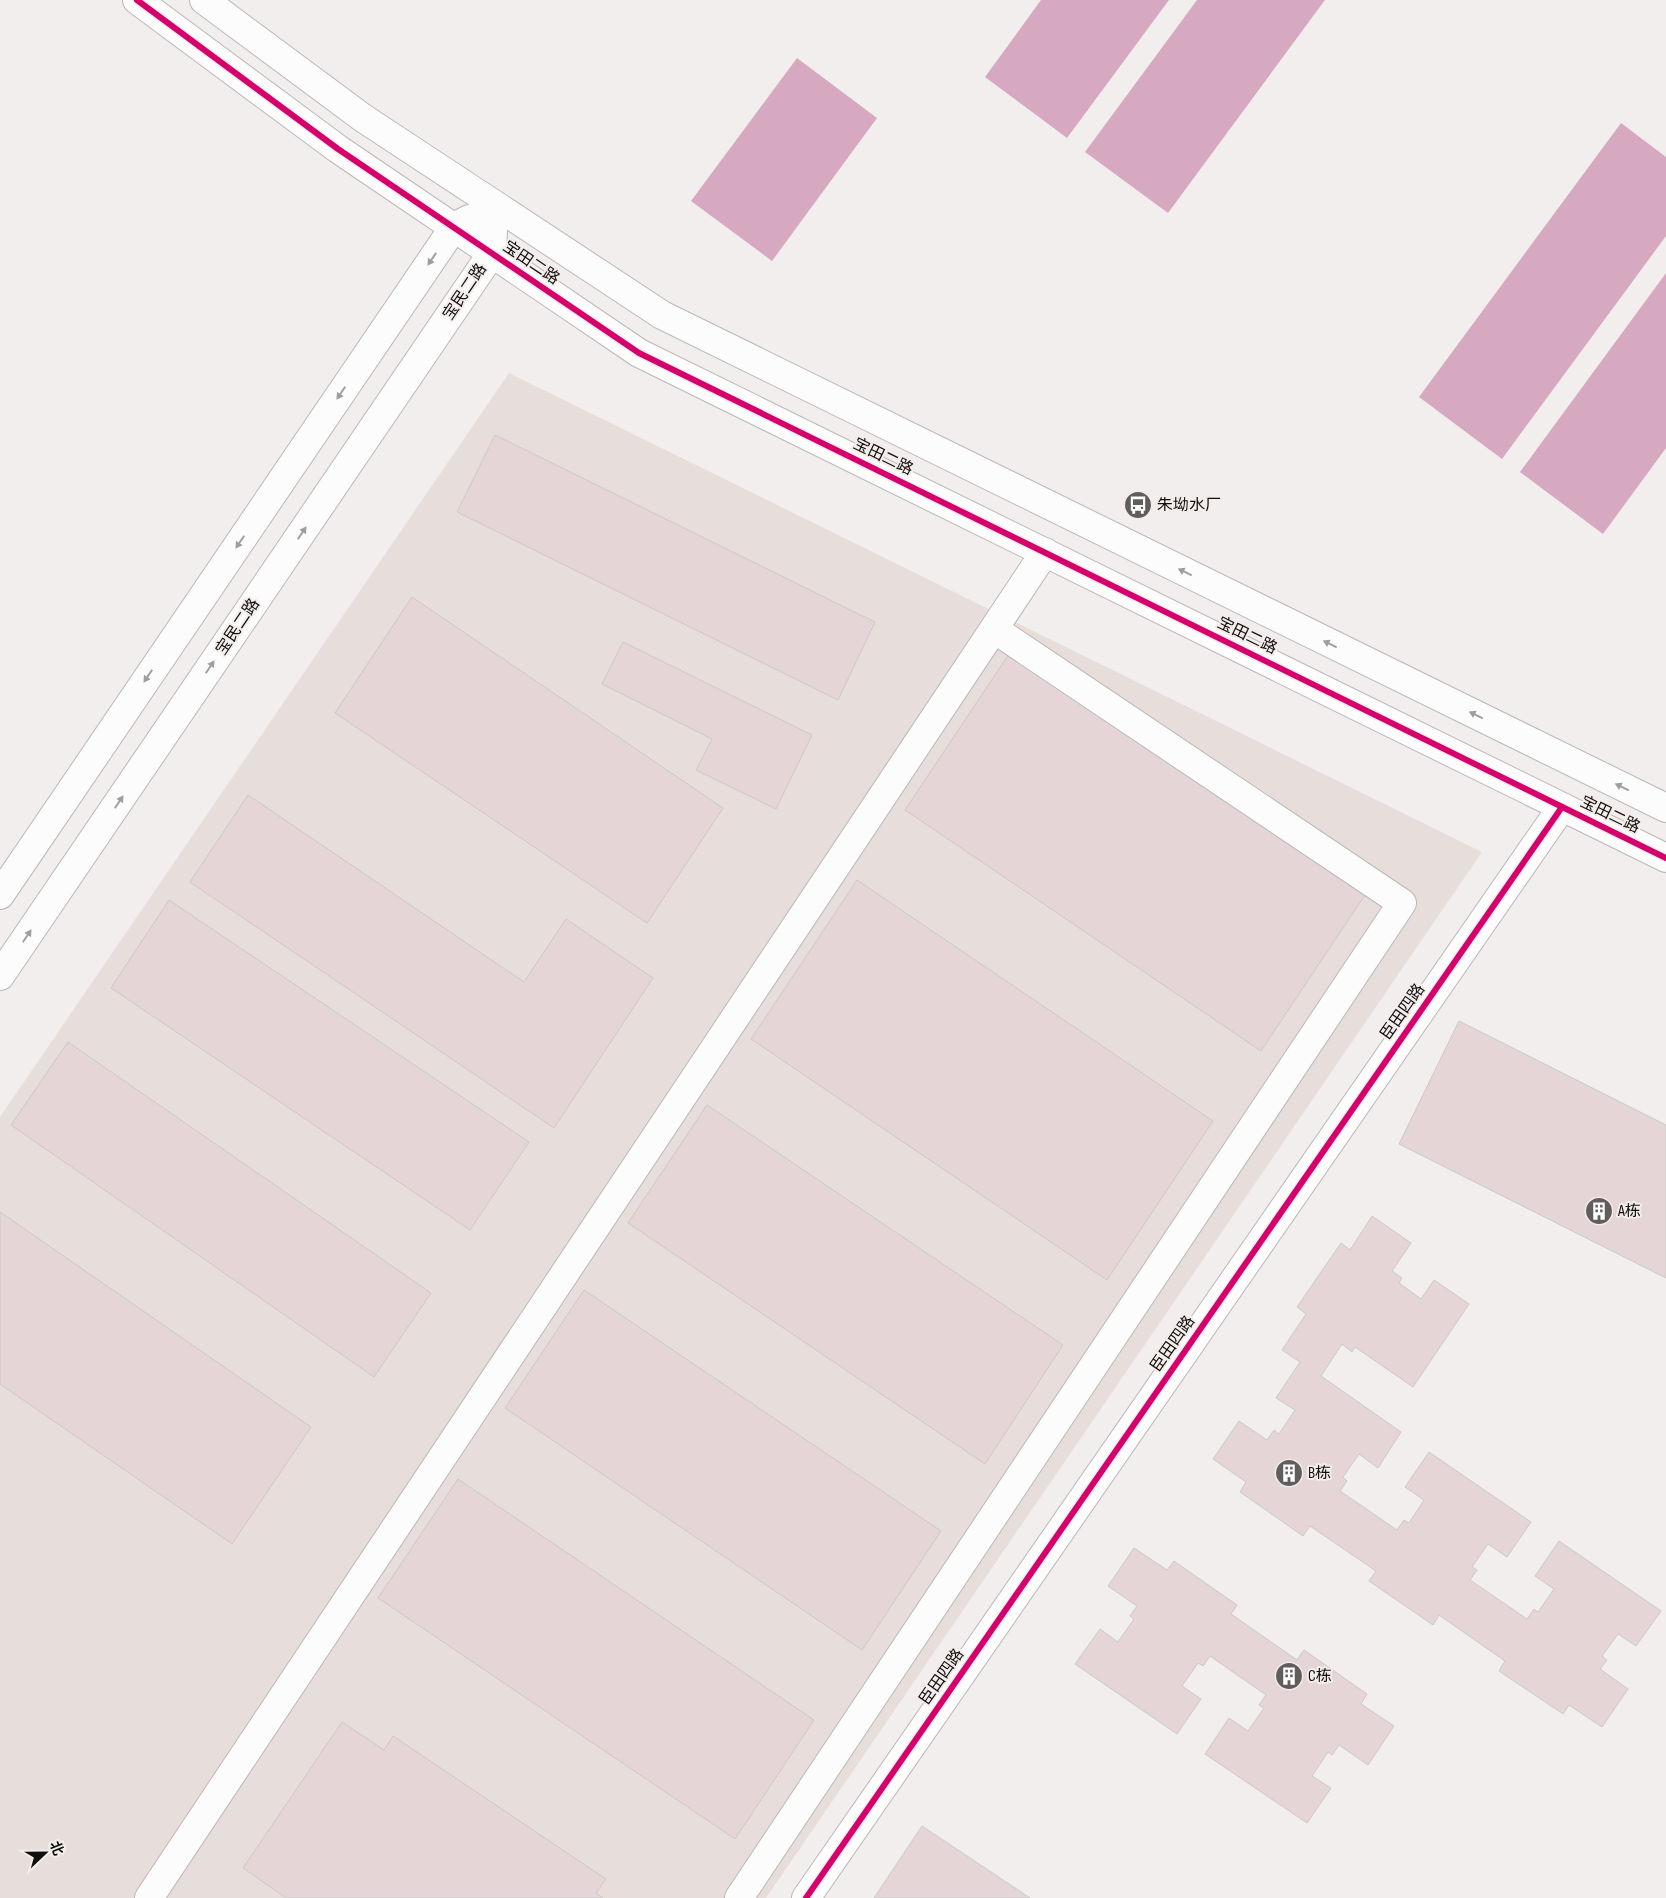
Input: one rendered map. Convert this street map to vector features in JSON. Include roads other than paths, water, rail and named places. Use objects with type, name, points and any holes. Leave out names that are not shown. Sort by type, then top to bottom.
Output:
[{"type":"street","name":"宝田二路","points":[[137,0],[338,149],[639,353],[1666,858]]},
{"type":"street","name":"宝田二路","points":[[204,0],[362,118],[662,316],[1666,808]]},
{"type":"street","points":[[0,894],[454,227],[494,205]]},
{"type":"street","name":"宝民二路","points":[[0,976],[492,253],[494,205]]},
{"type":"street","points":[[149,1898],[1045,552]]},
{"type":"street","points":[[739,1898],[1402,903],[994,629]]},
{"type":"street","name":"臣田四路","points":[[806,1898],[1562,806]]},
{"type":"place","name":"朱坳水厂","points":[[1138,505]]},
{"type":"place","name":"A栋","points":[[1599,1211]]},
{"type":"place","name":"B栋","points":[[1289,1473]]},
{"type":"place","name":"C栋","points":[[1289,1676]]}]
